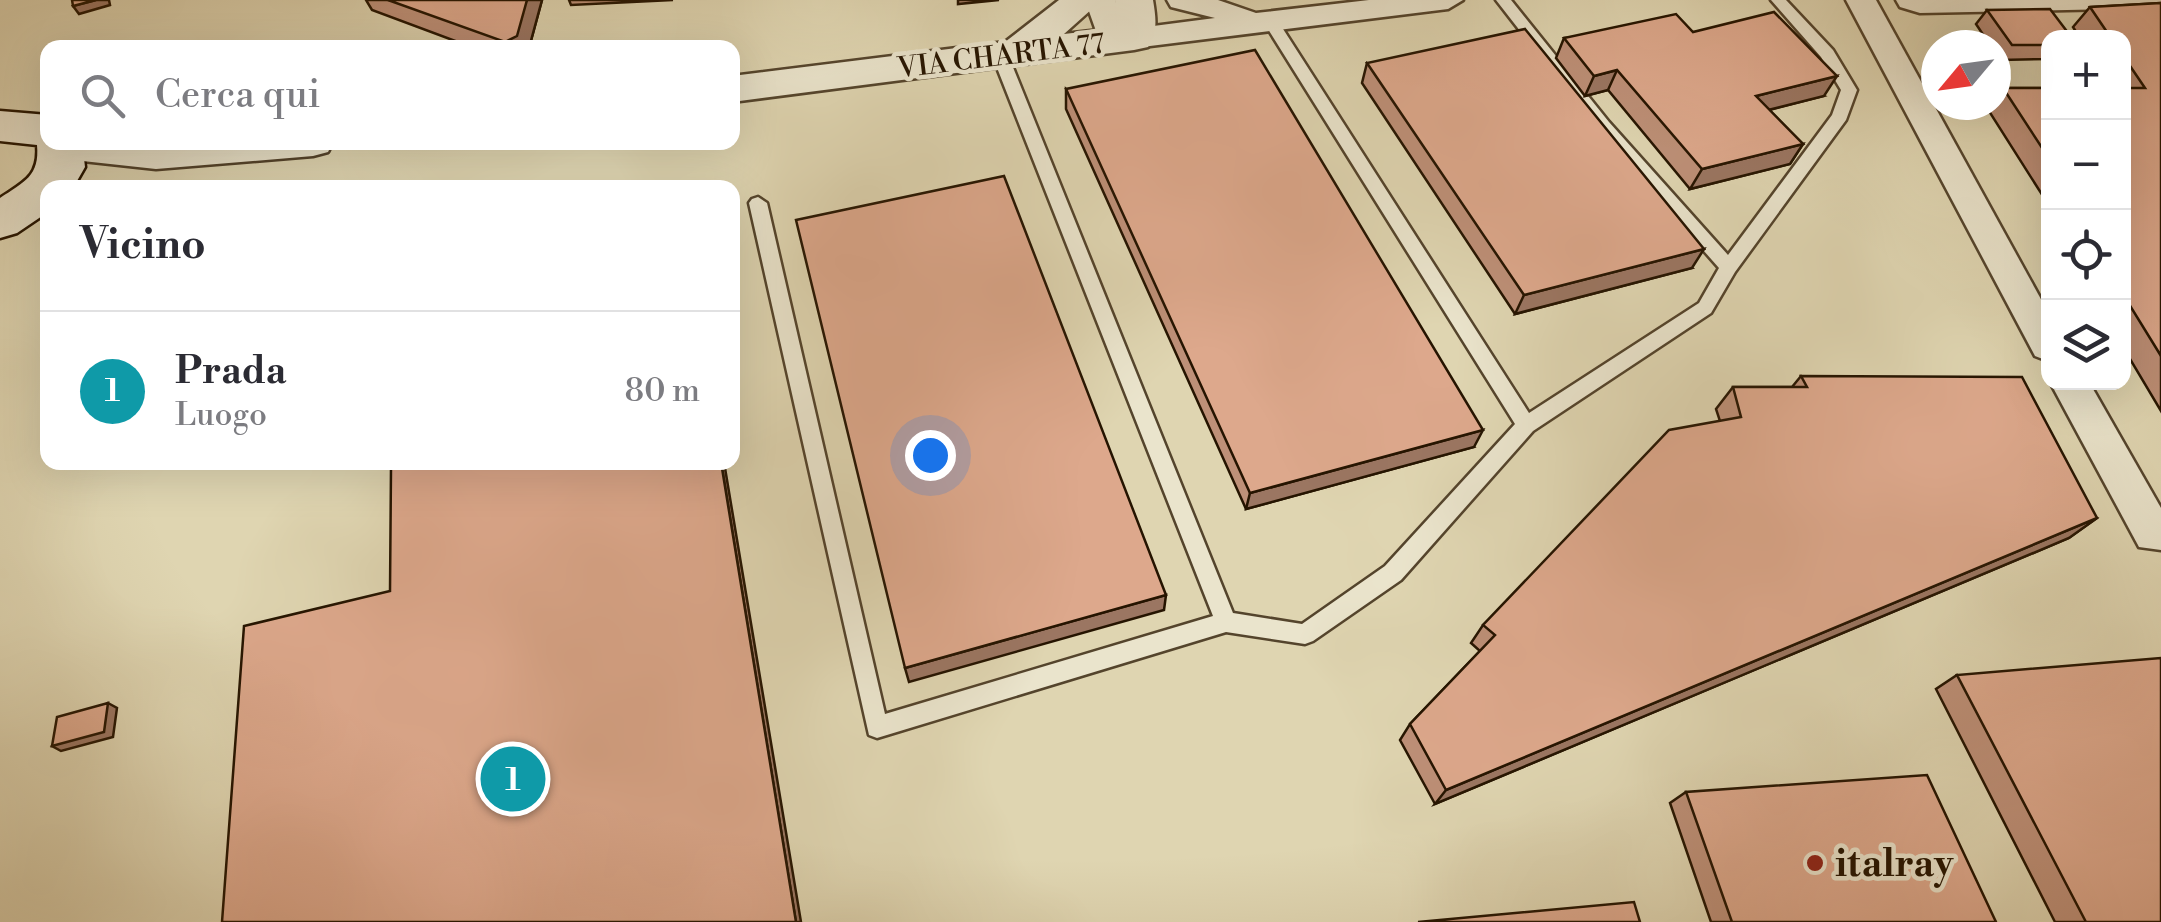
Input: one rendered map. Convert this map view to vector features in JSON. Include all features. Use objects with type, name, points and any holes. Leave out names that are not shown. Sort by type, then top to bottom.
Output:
[{"type":"street","points":[[1007,54],[1083,0]]},
{"type":"street","points":[[1100,0],[1107,24],[1134,19]]},
{"type":"street","points":[[1182,0],[1271,21]]},
{"type":"street","name":"VIA CHARTA 77","points":[[740,88],[1007,54],[1134,19],[1271,21],[1448,0]]},
{"type":"street","points":[[1861,0],[2041,333]]},
{"type":"street","points":[[1911,0],[1920,4],[2156,0]]},
{"type":"street","points":[[31,173],[250,150]]},
{"type":"street","points":[[2073,390],[2154,534]]},
{"type":"lane","points":[[1504,0],[1603,126],[1729,266]]},
{"type":"lane","points":[[758,203],[876,727],[1226,622],[1305,634],[1393,573],[1526,425],[1706,308],[1729,266],[1840,116],[1849,90],[1826,54],[1778,0]]},
{"type":"lane","points":[[1271,21],[1526,425]]},
{"type":"lane","points":[[1007,54],[1226,622]]},
{"type":"building","points":[[72,0],[96,0],[73,6]]},
{"type":"building","points":[[388,0],[527,0],[517,36],[499,40]]},
{"type":"building","points":[[2161,3],[2161,356],[2131,307],[2131,88],[2145,88],[2131,67],[2131,30],[2106,30],[2090,7]]},
{"type":"building","points":[[2050,9],[2066,30],[2041,30],[2041,45],[2012,45],[2011,30],[2001,30],[1987,10]]},
{"type":"building","points":[[1774,12],[1837,76],[1756,96],[1803,144],[1702,169],[1617,70],[1594,76],[1564,38],[1676,14],[1693,32]]},
{"type":"building","points":[[1525,29],[1704,249],[1524,295],[1367,63]]},
{"type":"building","points":[[1255,50],[1483,430],[1250,493],[1066,89]]},
{"type":"building","points":[[2011,88],[2041,88],[2041,146],[2011,100]]},
{"type":"building","points":[[1004,176],[1166,595],[905,668],[796,220]]},
{"type":"building","points":[[1801,376],[2022,377],[2097,518],[1446,790],[1410,724],[1495,635],[1483,625],[1669,430],[1741,417],[1733,387],[1807,387]]},
{"type":"building","points":[[391,470],[722,470],[796,922],[222,922],[244,626],[390,591]]},
{"type":"building","points":[[2161,658],[2161,922],[2086,922],[1957,675]]},
{"type":"building","points":[[108,703],[104,732],[52,746],[57,717]]},
{"type":"building","name":"italray","points":[[1927,775],[1996,922],[1732,922],[1686,792]]},
{"type":"building","points":[[1634,902],[1640,922],[1418,922]]},
{"type":"place","name":"Prada","points":[[513,779]]},
{"type":"place","name":"italray","points":[[1815,863]]}]
